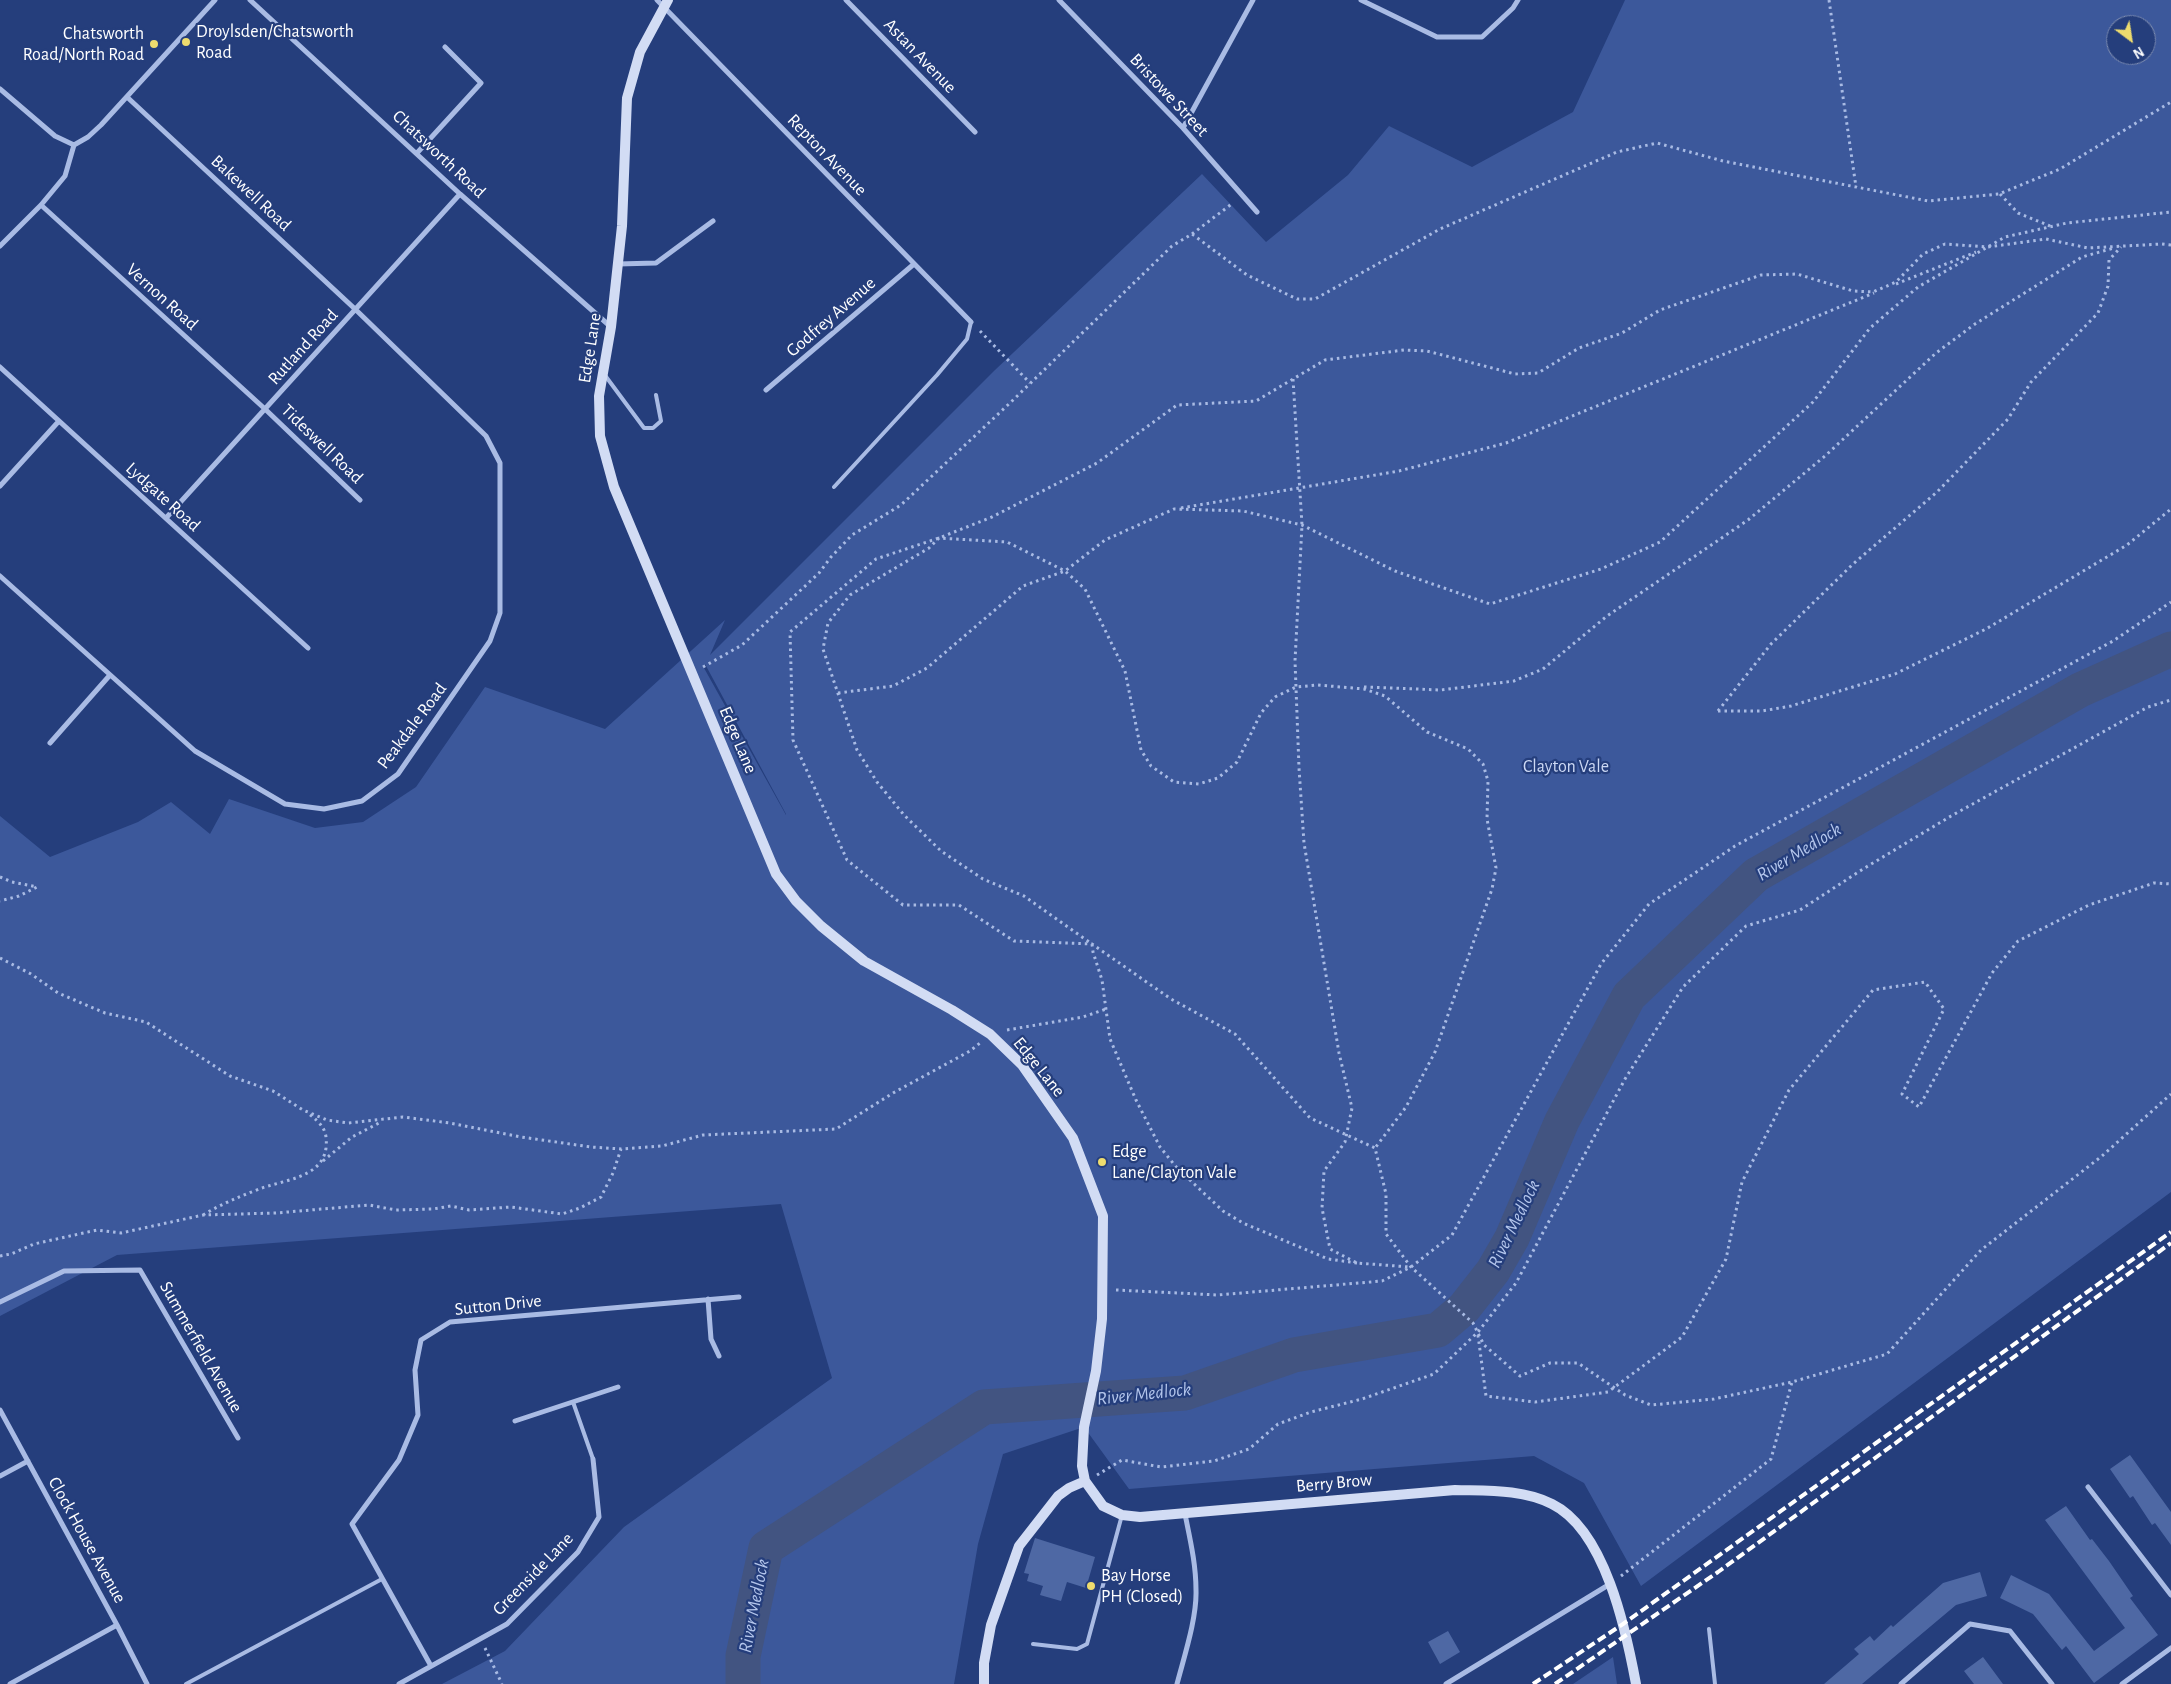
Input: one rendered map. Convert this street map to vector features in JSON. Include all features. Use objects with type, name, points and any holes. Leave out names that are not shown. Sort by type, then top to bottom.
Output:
[{"type":"street","points":[[74,145],[88,138],[215,0]]},
{"type":"street","name":"Chatsworth Road","points":[[250,0],[460,194],[611,327]]},
{"type":"street","name":"Astan Avenue","points":[[846,0],[975,132]]},
{"type":"street","name":"Bristowe Street","points":[[1059,0],[1183,128],[1257,212]]},
{"type":"street","points":[[1183,128],[1253,0]]},
{"type":"street","points":[[1361,0],[1437,37],[1482,37],[1513,8],[1518,0]]},
{"type":"street","name":"Repton Avenue","points":[[663,2],[971,322]]},
{"type":"street","name":"Edge Lane","points":[[663,2],[640,52],[627,98],[622,226],[611,327],[599,396],[600,436],[614,487],[776,874],[796,901],[821,926],[864,962],[952,1010],[990,1034],[1022,1065],[1073,1138],[1103,1216],[1102,1319],[1096,1371],[1084,1427]]},
{"type":"street","points":[[417,153],[481,83],[445,47]]},
{"type":"street","points":[[0,89],[55,136],[74,145]]},
{"type":"street","name":"Bakewell Road","points":[[127,96],[356,309]]},
{"type":"street","points":[[0,246],[41,206],[65,176],[70,167],[74,145]]},
{"type":"street","name":"Rutland Road","points":[[166,518],[460,194]]},
{"type":"street","name":"Vernon Road","points":[[41,206],[265,409]]},
{"type":"street","points":[[618,264],[656,263],[713,221]]},
{"type":"street","name":"Godfrey Avenue","points":[[766,390],[914,264]]},
{"type":"street","name":"Peakdale Road","points":[[0,576],[196,751],[285,804],[324,810],[362,801],[398,774],[490,640],[500,613],[500,463],[486,436],[356,309]]},
{"type":"street","name":"Lydgate Road","points":[[0,367],[308,648]]},
{"type":"street","name":"Tideswell Road","points":[[265,409],[360,500]]},
{"type":"street","points":[[0,486],[59,422]]},
{"type":"street","points":[[50,743],[110,674]]},
{"type":"street","name":"Summerfield Avenue","points":[[0,1302],[64,1271],[140,1270],[238,1438]]},
{"type":"street","name":"Sutton Drive","points":[[431,1666],[352,1524],[400,1460],[418,1416],[414,1370],[420,1340],[450,1322],[738,1297]]},
{"type":"street","points":[[708,1299],[712,1339],[719,1356]]},
{"type":"street","points":[[515,1421],[618,1387]]},
{"type":"street","name":"Clock House Avenue","points":[[0,1410],[147,1684]]},
{"type":"street","name":"Berry Brow","points":[[1084,1427],[1082,1466],[1085,1481],[1103,1506],[1122,1515],[1140,1517],[1185,1514],[1311,1501],[1455,1490],[1527,1495],[1552,1504],[1567,1514],[1584,1530],[1594,1547],[1610,1584],[1630,1652],[1636,1684]]},
{"type":"street","name":"Greenside Lane","points":[[399,1684],[506,1624],[578,1552],[600,1517],[593,1459]]},
{"type":"street","points":[[0,1476],[28,1461]]},
{"type":"street","points":[[984,1684],[984,1663],[991,1625],[1019,1546],[1058,1496],[1069,1488],[1085,1481]]},
{"type":"street","points":[[2088,1487],[2171,1595]]},
{"type":"street","points":[[1177,1684],[1189,1638],[1196,1592],[1194,1557],[1185,1514]]},
{"type":"street","points":[[1446,1684],[1610,1584]]},
{"type":"street","points":[[1901,1684],[1970,1624],[2010,1631],[2052,1684]]},
{"type":"street","points":[[10,1684],[117,1625]]},
{"type":"street","points":[[2122,1684],[2171,1648]]},
{"type":"lane","points":[[834,487],[937,375],[967,339],[971,322]]},
{"type":"lane","points":[[603,373],[644,428],[653,428],[661,421],[656,395]]},
{"type":"lane","points":[[573,1402],[593,1459]]},
{"type":"lane","points":[[1033,1644],[1077,1649],[1086,1644],[1122,1515]]},
{"type":"lane","points":[[186,1684],[382,1578]]},
{"type":"lane","points":[[1710,1629],[1715,1684]]},
{"type":"path","points":[[1829,0],[1856,187]]},
{"type":"path","points":[[1192,234],[1247,275],[1297,299],[1315,299],[1383,260],[1475,213],[1617,152],[1657,143],[1723,161],[1928,201],[1999,194],[2060,169],[2171,102]]},
{"type":"path","points":[[692,673],[742,645],[819,573],[830,556],[852,535],[901,505],[1172,246],[1228,208],[1241,194]]},
{"type":"path","points":[[1999,194],[2018,214],[2052,226]]},
{"type":"path","points":[[1174,509],[1243,511],[1302,525],[1395,571],[1490,604],[1601,569],[1660,542],[1813,402],[1870,328],[1918,287],[2005,237],[2067,222],[2171,212]]},
{"type":"path","points":[[1092,944],[1014,941],[959,905],[903,905],[847,860],[793,740],[790,632],[876,559],[939,538],[992,517],[1097,463],[1176,405],[1256,401],[1324,360],[1404,350],[1427,351],[1515,374],[1538,374],[1579,348],[1622,333],[1660,310],[1761,275],[1797,274],[1853,291],[1873,292],[1896,282],[1924,254],[1945,244],[1988,247],[2046,239],[2088,248],[2171,245]]},
{"type":"path","points":[[2121,246],[2109,260],[2108,286],[2098,313],[2031,382],[2008,419],[1937,492],[1853,564],[1772,644],[1718,711],[1762,711],[1791,706],[1894,674],[1986,629],[2127,546],[2171,509]]},
{"type":"path","points":[[1338,686],[1441,690],[1514,680],[1543,669],[1607,616],[1748,520],[1825,456],[1936,353],[1975,324],[2082,257],[2121,246]]},
{"type":"path","points":[[838,694],[893,686],[927,668],[1023,586],[1065,571],[1105,540],[1174,509],[1399,470],[1506,443],[1988,247]]},
{"type":"path","points":[[971,322],[1030,383]]},
{"type":"path","points":[[1294,379],[1302,525],[1295,661],[1304,843],[1339,1053],[1352,1108],[1346,1142],[1324,1171],[1322,1208],[1330,1249],[1357,1263]]},
{"type":"path","points":[[1376,1148],[1310,1118],[1235,1034],[1171,999],[1024,896],[982,879],[941,852],[904,815],[877,782],[857,750],[823,649],[828,623],[850,595],[929,548],[939,538],[1007,542],[1065,571],[1085,589],[1125,671],[1141,750],[1151,766],[1174,782],[1199,784],[1218,778],[1237,762],[1261,713],[1275,697],[1296,687],[1318,684],[1364,689],[1385,696],[1427,732],[1468,749],[1483,764],[1488,781],[1487,819],[1496,868],[1492,889],[1435,1052],[1406,1107],[1376,1148],[1386,1194],[1386,1234],[1411,1267],[1473,1323],[1484,1345],[1520,1376],[1550,1363],[1578,1363],[1625,1395],[1651,1404],[1714,1399],[1792,1382],[1887,1354],[1981,1250],[2102,1156],[2171,1094]]},
{"type":"path","points":[[1103,1288],[1218,1295],[1382,1281],[1411,1267],[1452,1235],[1601,964],[1649,904],[1735,846],[2113,641],[2171,602]]},
{"type":"path","points":[[1085,1481],[1122,1460],[1161,1467],[1214,1461],[1249,1449],[1278,1424],[1311,1412],[1362,1399],[1434,1374],[1478,1332],[1516,1283],[1625,1080],[1684,988],[1746,926],[1800,910],[1863,869],[1951,816],[2148,707],[2171,700]]},
{"type":"path","points":[[0,877],[12,882],[37,887],[19,896],[0,901]]},
{"type":"path","points":[[1478,1332],[1486,1396],[1535,1402],[1608,1392],[1682,1338],[1726,1259],[1742,1182],[1789,1090],[1873,990],[1925,982],[1944,1009],[1902,1094],[1919,1107],[1992,973],[2018,941],[2089,905],[2154,883],[2171,884]]},
{"type":"path","points":[[1092,944],[1102,980],[1110,1039],[1136,1100],[1160,1146],[1177,1168],[1223,1211],[1243,1223],[1328,1259],[1411,1267]]},
{"type":"path","points":[[0,958],[31,974],[58,993],[105,1013],[146,1022],[230,1076],[273,1091],[303,1110],[323,1125],[327,1140],[322,1162]]},
{"type":"path","points":[[303,1110],[326,1120],[348,1123],[403,1117],[450,1123],[521,1137],[591,1147],[621,1149],[662,1146],[703,1135],[836,1129],[893,1093],[970,1051],[990,1034],[1024,1026],[1083,1018],[1106,1009]]},
{"type":"path","points":[[203,1215],[224,1202],[274,1184],[288,1181],[313,1170],[352,1137],[384,1120]]},
{"type":"path","points":[[0,1256],[12,1254],[34,1244],[97,1230],[121,1233],[203,1215],[276,1213],[369,1205],[396,1210],[432,1209],[451,1206],[469,1210],[511,1207],[562,1214],[580,1208],[600,1196],[613,1173],[621,1149]]},
{"type":"path","points":[[1610,1584],[1771,1459],[1792,1382]]},
{"type":"path","points":[[480,1639],[502,1684]]},
{"type":"green space","name":"Clayton Vale","points":[[1625,0],[2171,0],[2171,1192],[1641,1586],[1584,1483],[1534,1456],[1129,1489],[1084,1427],[1003,1454],[978,1544],[954,1684],[442,1684],[505,1651],[624,1527],[832,1378],[781,1204],[117,1255],[0,1316],[0,816],[50,857],[138,822],[171,802],[210,834],[229,799],[315,828],[363,822],[416,787],[485,687],[605,729],[725,620],[710,655],[995,370],[1202,174],[1266,242],[1348,175],[1389,126],[1472,167],[1573,112]],"holes":[[[705,664],[786,814],[704,668]]]},
{"type":"green space","points":[[1613,1657],[1617,1684],[1573,1684]]},
{"type":"building","points":[[2130,1455],[2171,1512],[2171,1545],[2155,1523],[2152,1525],[2133,1496],[2130,1498],[2110,1469]]},
{"type":"building","points":[[2066,1506],[2090,1540],[2092,1539],[2109,1561],[2133,1596],[2130,1598],[2158,1635],[2094,1683],[2066,1646],[2062,1650],[2033,1614],[2000,1598],[2011,1575],[2049,1594],[2094,1651],[2125,1628],[2045,1520]]},
{"type":"building","points":[[1035,1538],[1095,1557],[1086,1588],[1067,1582],[1061,1601],[1040,1595],[1043,1586],[1027,1581],[1029,1574],[1024,1573]]},
{"type":"building","points":[[1980,1572],[1987,1596],[1956,1605],[1862,1684],[1824,1684],[1859,1654],[1854,1649],[1870,1636],[1874,1641],[1891,1625],[1893,1627],[1943,1583]]},
{"type":"building","points":[[1448,1631],[1460,1652],[1440,1664],[1428,1642]]},
{"type":"building","points":[[1983,1657],[2003,1684],[1974,1684],[1964,1671]]},
{"type":"waterway","name":"River Medlock","points":[[743,1684],[743,1656],[766,1548],[984,1407],[1185,1393],[1294,1355],[1438,1330],[1464,1308],[1493,1271],[1512,1238],[1562,1121],[1629,996],[1756,875],[2080,690],[2171,649]]},
{"type":"railway","points":[[1533,1684],[1623,1624],[2171,1232]]},
{"type":"railway","points":[[1555,1684],[1718,1572],[2171,1243]]},
{"type":"place","name":"Droylsden/Chatsworth Road","points":[[186,42]]},
{"type":"place","name":"Chatsworth Road/North Road","points":[[154,44]]},
{"type":"place","name":"Edge Lane/Clayton Vale","points":[[1102,1162]]},
{"type":"place","name":"Bay Horse PH (Closed)","points":[[1091,1586]]}]
